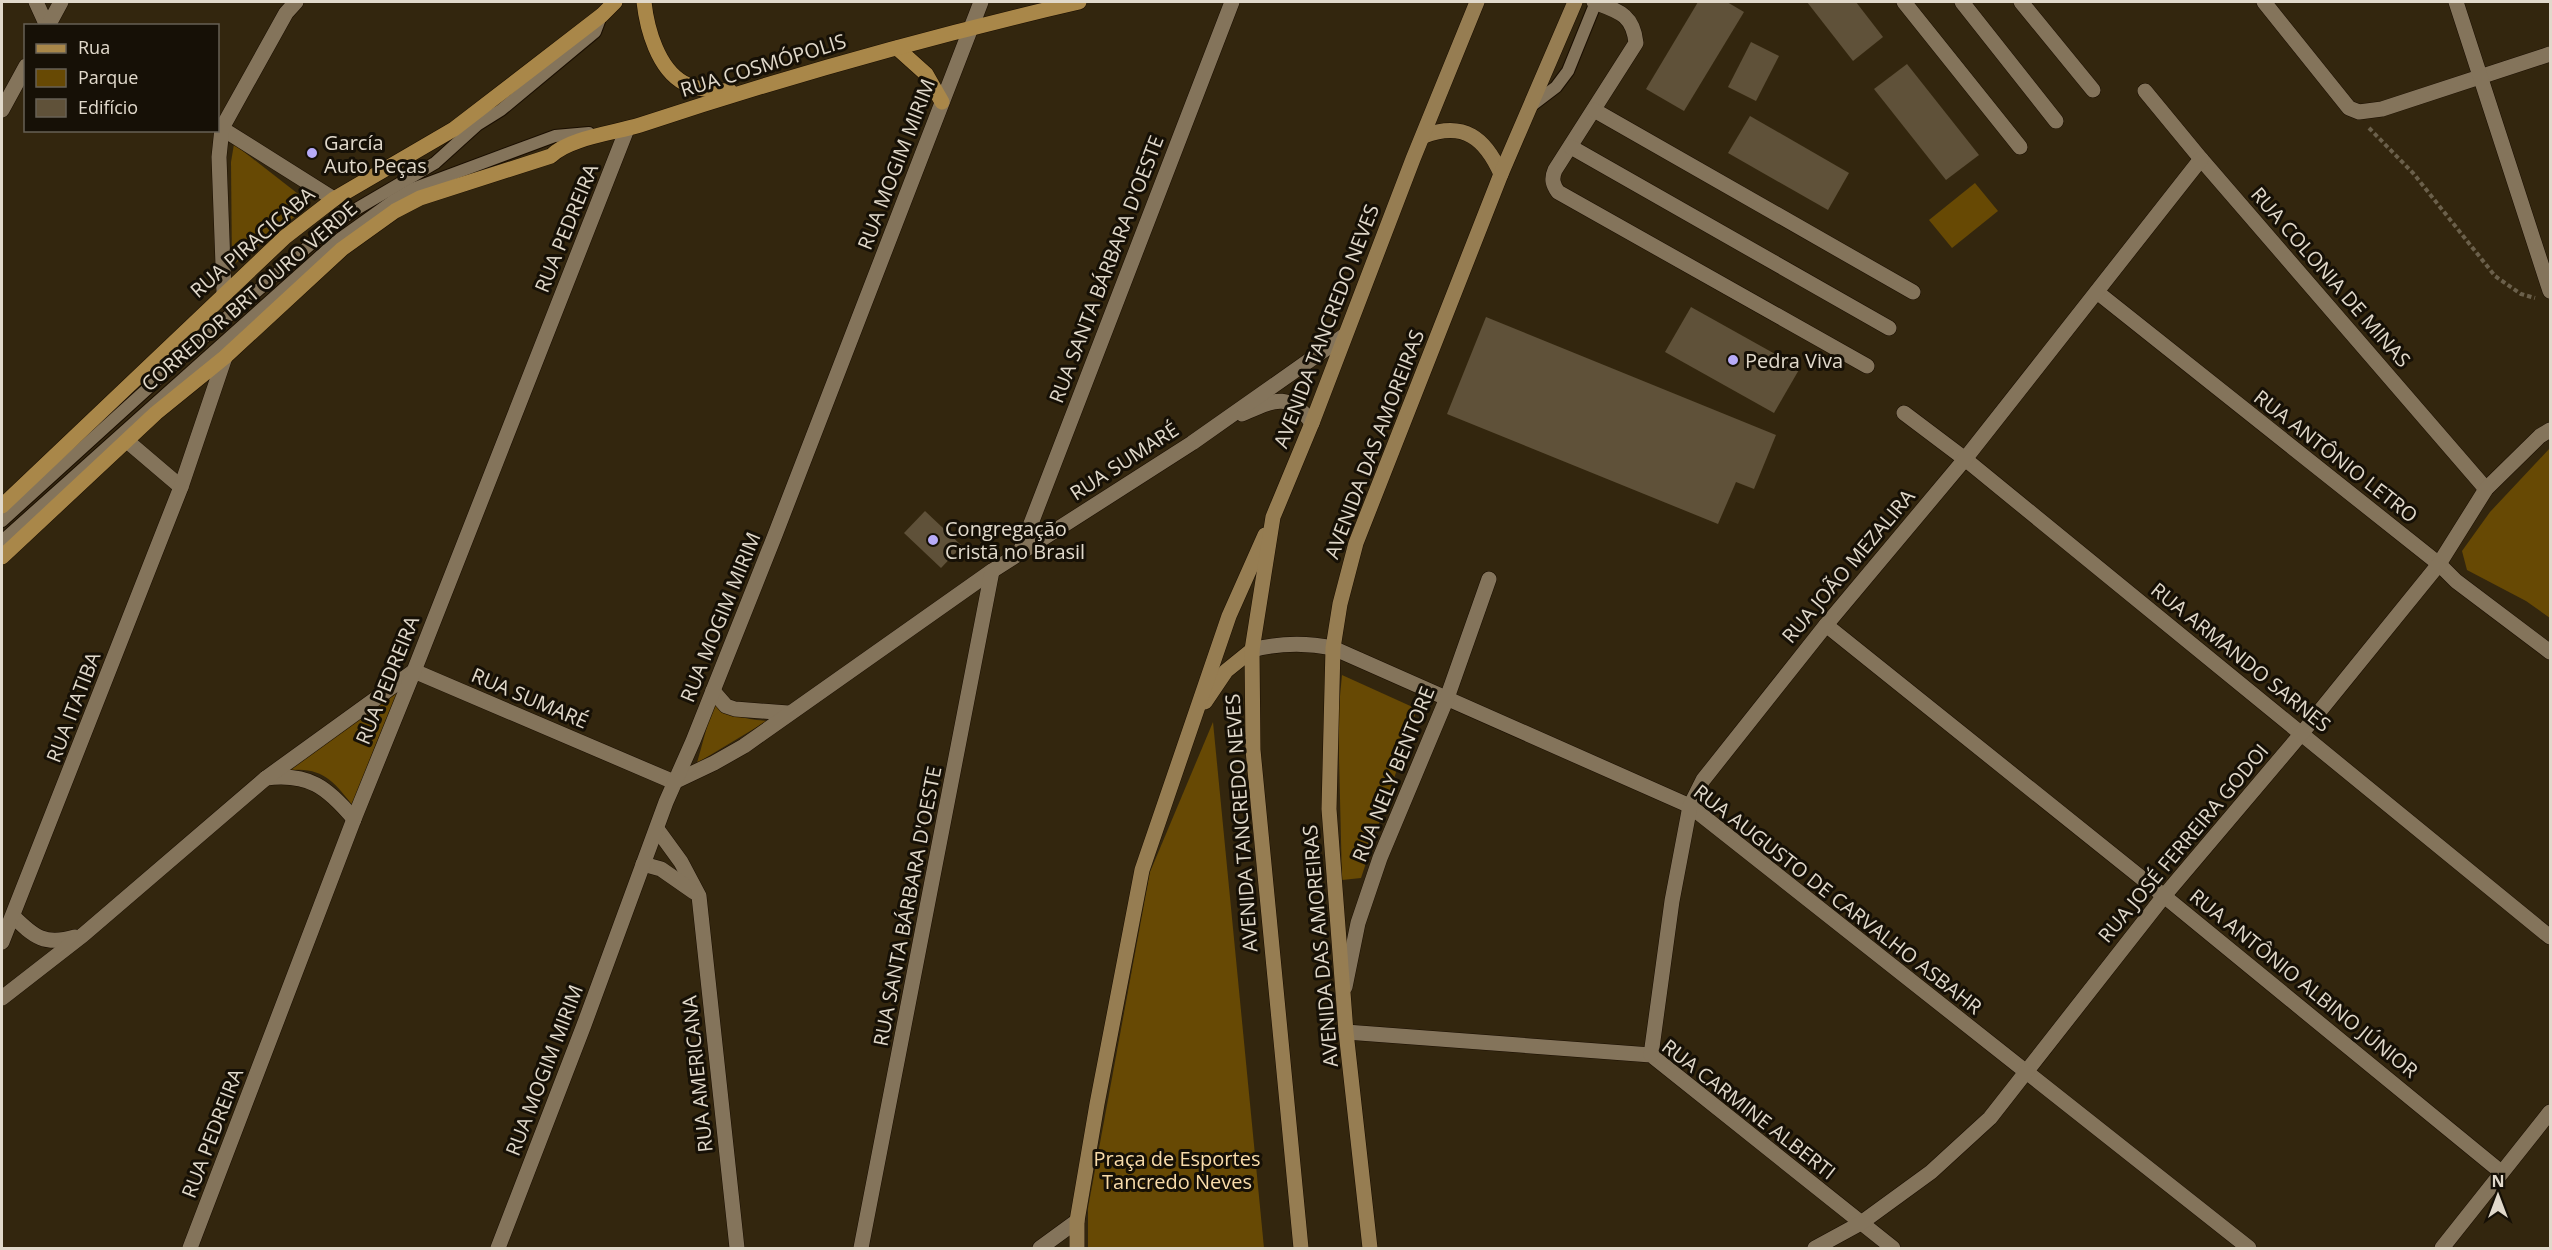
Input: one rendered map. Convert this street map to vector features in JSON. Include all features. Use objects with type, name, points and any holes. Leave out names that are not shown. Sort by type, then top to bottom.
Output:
[{"type":"main road","name":"RUA PIRACICABA","points":[[2,506],[224,292],[285,237],[334,199],[454,129],[602,15],[615,2]]},
{"type":"main road","points":[[644,2],[653,41],[673,75],[684,83],[698,88],[743,91]]},
{"type":"main road","name":"RUA COSMÓPOLIS","points":[[225,357],[342,249],[395,211],[420,198],[551,156],[559,148],[627,129],[743,91],[971,27],[1079,2]]},
{"type":"main road","name":"AVENIDA TANCREDO NEVES","points":[[1301,1248],[1253,750],[1252,650],[1273,517],[1477,2]]},
{"type":"main road","name":"AVENIDA DAS AMOREIRAS","points":[[1370,1248],[1347,1032],[1329,808],[1333,648],[1340,604],[1356,543],[1501,174],[1575,2]]},
{"type":"main road","points":[[897,48],[926,74],[942,102]]},
{"type":"main road","points":[[1424,136],[1437,131],[1461,131],[1478,138],[1493,155],[1501,174]]},
{"type":"main road","points":[[2,557],[127,441],[225,357]]},
{"type":"main road","points":[[1077,1248],[1077,1221],[1097,1104],[1142,870],[1229,616],[1273,517]]},
{"type":"main road","points":[[1191,724],[1226,671],[1252,650]]},
{"type":"street","points":[[36,2],[46,24]]},
{"type":"street","points":[[48,24],[61,2]]},
{"type":"street","points":[[224,292],[220,127],[286,13],[296,2]]},
{"type":"street","name":"RUA MOGIM MIRIM","points":[[498,1248],[674,782],[713,692],[981,2]]},
{"type":"street","name":"RUA SANTA BÁRBARA D'OESTE","points":[[1020,552],[1232,2]]},
{"type":"street","points":[[1595,2],[1620,13],[1631,22],[1636,43],[1553,175],[1553,185],[1558,192],[1867,366]]},
{"type":"street","points":[[1904,2],[2020,147]]},
{"type":"street","points":[[1962,2],[2056,121]]},
{"type":"street","points":[[2021,2],[2093,90]]},
{"type":"street","points":[[2264,2],[2349,108],[2359,112],[2382,110],[2550,54]]},
{"type":"street","points":[[2456,2],[2482,77],[2547,296]]},
{"type":"street","points":[[2,110],[24,70]]},
{"type":"street","name":"RUA COLONIA DE MINAS","points":[[2145,91],[2486,489]]},
{"type":"street","points":[[1594,110],[1913,292]]},
{"type":"street","points":[[220,127],[334,199]]},
{"type":"street","name":"RUA PEDREIRA","points":[[190,1248],[354,819],[627,129]]},
{"type":"street","points":[[1572,147],[1889,328]]},
{"type":"street","name":"RUA JOÃO MEZALIRA","points":[[1651,1055],[1672,901],[1690,806],[1703,780],[1826,625],[1965,459],[2201,159]]},
{"type":"street","name":"RUA ANTÔNIO LETRO","points":[[2097,292],[2439,564],[2456,581],[2550,652]]},
{"type":"street","name":"RUA SUMARÉ","points":[[414,671],[674,782],[744,746],[992,571],[1192,442],[1344,336]]},
{"type":"street","name":"RUA ITATIBA","points":[[2,942],[182,487],[225,357]]},
{"type":"street","name":"RUA SUMARÉ","points":[[1214,425],[1274,401],[1293,404],[1301,409],[1312,423]]},
{"type":"street","name":"RUA ARMANDO SARNES","points":[[1904,413],[1965,459],[2550,937]]},
{"type":"street","name":"RUA JOSÉ FERREIRA GODOI","points":[[1815,1248],[1861,1223],[1931,1172],[1990,1118],[2164,896],[2302,733],[2439,564],[2486,489],[2540,436],[2550,430]]},
{"type":"street","points":[[127,441],[182,487]]},
{"type":"street","name":"RUA SANTA BÁRBARA D'OESTE","points":[[861,1248],[992,571]]},
{"type":"street","name":"RUA NELY BENTORE","points":[[1345,987],[1358,923],[1380,858],[1447,698],[1489,579]]},
{"type":"street","name":"RUA ANTÔNIO ALBINO JÚNIOR","points":[[1826,625],[2164,896],[2501,1172]]},
{"type":"street","name":"RUA AUGUSTO DE CARVALHO ASBAHR","points":[[1252,650],[1300,643],[1333,648],[1690,806],[2249,1248]]},
{"type":"street","points":[[2,998],[83,935],[266,778],[414,671]]},
{"type":"street","points":[[713,692],[726,706],[735,709],[788,713]]},
{"type":"street","points":[[266,778],[285,776],[302,778],[318,785],[334,795],[354,819]]},
{"type":"street","name":"RUA AMERICANA","points":[[657,829],[681,862],[699,896],[737,1248]]},
{"type":"street","points":[[643,864],[661,869],[699,896]]},
{"type":"street","points":[[13,916],[29,932],[49,942],[83,935]]},
{"type":"street","name":"RUA CARMINE ALBERTI","points":[[1347,1032],[1651,1055],[1893,1248]]},
{"type":"street","points":[[2442,1248],[2550,1112]]},
{"type":"street","points":[[1040,1248],[1077,1221]]},
{"type":"lane","points":[[1531,106],[1556,87],[1568,71],[1595,2]]},
{"type":"lane","name":"CORREDOR BRT OURO VERDE","points":[[2,521],[201,340],[327,230],[353,211],[435,163],[477,125],[501,110],[595,32],[602,15]]},
{"type":"lane","name":"CORREDOR BRT OURO VERDE","points":[[2,541],[319,256],[393,201],[439,178],[555,136],[627,129]]},
{"type":"path","points":[[2349,108],[2413,173],[2495,276],[2521,294],[2547,296]]},
{"type":"green space","points":[[234,144],[311,204],[232,266],[231,162]]},
{"type":"green space","points":[[1975,183],[1998,211],[1952,248],[1929,220]]},
{"type":"green space","points":[[2550,448],[2550,618],[2526,601],[2467,570],[2462,551],[2490,512]]},
{"type":"green space","points":[[1342,675],[1417,709],[1361,878],[1342,880],[1338,717]]},
{"type":"green space","points":[[401,690],[353,806],[325,777],[308,770],[286,771]]},
{"type":"green space","points":[[714,701],[731,714],[767,721],[697,763]]},
{"type":"green space","name":"Praça de Esportes Tancredo Neves","points":[[1213,722],[1264,1248],[1088,1248],[1088,1208],[1150,872]]},
{"type":"building","points":[[1698,2],[1727,2],[1744,12],[1684,111],[1646,89]]},
{"type":"building","points":[[1807,2],[1856,2],[1883,37],[1853,61]]},
{"type":"building","points":[[1751,42],[1779,56],[1756,101],[1728,87]]},
{"type":"building","points":[[1907,64],[1979,155],[1946,180],[1874,89]]},
{"type":"building","points":[[1750,116],[1849,173],[1828,210],[1728,153]]},
{"type":"building","name":"Pedra Viva","points":[[1691,307],[1800,368],[1774,413],[1665,352]]},
{"type":"building","points":[[1486,317],[1776,435],[1754,489],[1736,482],[1718,524],[1447,414]]},
{"type":"building","name":"Congregação Cristã no Brasil","points":[[925,511],[962,546],[941,568],[904,533]]},
{"type":"place","name":"García Auto Peças","points":[[312,153]]},
{"type":"place","name":"Pedra Viva","points":[[1733,360]]},
{"type":"place","name":"Congregação Cristã no Brasil","points":[[933,540]]}]
